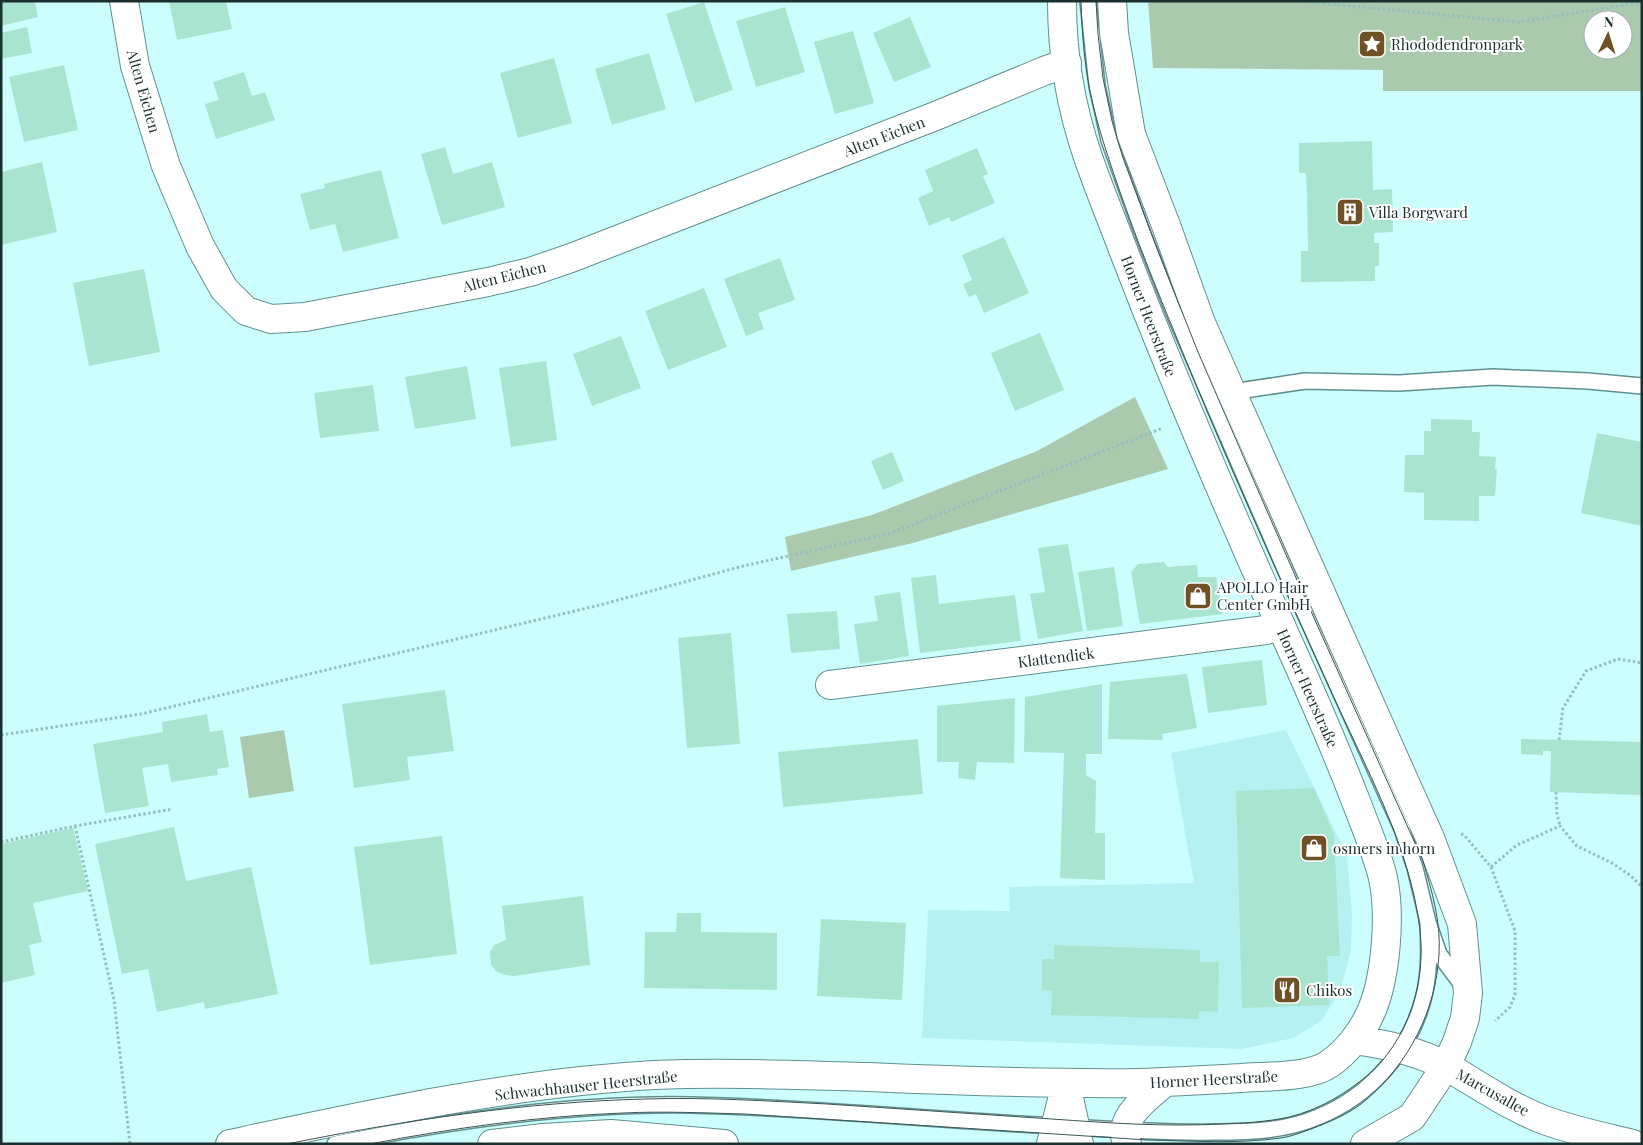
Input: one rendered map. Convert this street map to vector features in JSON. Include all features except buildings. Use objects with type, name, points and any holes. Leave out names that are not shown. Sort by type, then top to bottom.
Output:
[{"type":"main road","name":"Alten Eichen","points":[[124,1],[135,66],[166,166],[200,246],[224,290],[246,311],[271,319],[305,317],[488,282],[538,269],[618,240],[1066,63]]},
{"type":"main road","name":"Horner Heerstraße","points":[[1062,1],[1066,63],[1074,106],[1086,152],[1152,326],[1190,418],[1341,762],[1374,850],[1383,880],[1386,908],[1385,949],[1374,1006],[1354,1040],[1326,1068],[1297,1074],[1165,1082],[1066,1084]]},
{"type":"main road","points":[[1112,1],[1114,33],[1131,134],[1200,322],[1430,838],[1462,924],[1468,993],[1465,1018],[1457,1042],[1446,1066],[1412,1117],[1366,1144]]},
{"type":"main road","name":"Klattendiek","points":[[830,685],[1266,630],[1281,626]]},
{"type":"main road","name":"Marcusallee","points":[[1354,1040],[1401,1049],[1428,1057],[1513,1106],[1547,1121],[1632,1144]]},
{"type":"main road","name":"Schwachhauser Heerstraße","points":[[230,1144],[398,1108],[546,1086],[654,1076],[755,1073],[1066,1084]]},
{"type":"main road","points":[[1126,1137],[1128,1118],[1140,1104],[1165,1082]]},
{"type":"main road","points":[[1065,1135],[1066,1084]]},
{"type":"main road","points":[[492,1144],[543,1138],[611,1134],[724,1144]]},
{"type":"lane","points":[[1088,1],[1097,86],[1109,140],[1173,311],[1292,585],[1402,829],[1416,868],[1428,922],[1439,954],[1468,993]]},
{"type":"lane","points":[[1232,392],[1305,381],[1399,383],[1493,377],[1588,381],[1642,386]]},
{"type":"lane","points":[[335,1144],[393,1132],[503,1116],[587,1108],[648,1106],[750,1108],[1065,1135],[1126,1137],[1251,1132],[1286,1127],[1317,1118],[1343,1105],[1373,1083],[1401,1049],[1411,1031],[1424,996],[1429,964],[1428,922]]},
{"type":"path","points":[[1298,1],[1519,22],[1642,2]]},
{"type":"path","points":[[1,735],[141,714],[590,607],[743,566],[888,534],[1190,418]]},
{"type":"path","points":[[1559,740],[1563,708],[1586,670],[1618,660],[1642,663]]},
{"type":"path","points":[[1556,792],[1556,814],[1560,826],[1577,846],[1612,863],[1631,876],[1642,887]]},
{"type":"path","points":[[1,842],[76,826],[174,809]]},
{"type":"path","points":[[76,826],[114,1000],[130,1144]]},
{"type":"path","points":[[1491,867],[1517,845],[1560,826]]},
{"type":"shaded area","points":[[1286,730],[1347,855],[1352,913],[1351,950],[1340,992],[1321,1021],[1293,1038],[1242,1049],[922,1038],[928,910],[1010,911],[1009,887],[1194,883],[1171,753]]},
{"type":"green space","name":"Rhododendronpark","points":[[1148,1],[1642,1],[1642,91],[1383,91],[1383,70],[1153,68]]},
{"type":"green space","points":[[1135,397],[1168,469],[913,543],[791,571],[785,537],[872,515],[1037,451]]},
{"type":"green space","points":[[284,730],[294,791],[249,798],[240,737]]},
{"type":"tram line","points":[[287,1144],[376,1127],[511,1108],[646,1099],[714,1099],[827,1104],[1137,1124],[1201,1125],[1256,1122],[1281,1119],[1300,1114],[1331,1100],[1350,1089],[1368,1075],[1394,1045],[1404,1028],[1411,1009],[1420,971],[1420,931],[1407,868],[1397,838],[1371,777],[1290,601],[1213,425],[1132,226],[1099,129],[1093,104],[1085,58],[1081,1]]},
{"type":"tram line","points":[[370,1144],[464,1128],[528,1120],[654,1112],[745,1114],[1148,1140],[1214,1142],[1264,1140],[1296,1134],[1327,1123],[1351,1111],[1382,1085],[1407,1052],[1418,1034],[1426,1015],[1437,975],[1439,954],[1437,918],[1433,895],[1423,861],[1297,580],[1198,352],[1156,246],[1123,158],[1112,121],[1103,78],[1096,1]]},
{"type":"place","name":"Rhododendronpark","points":[[1372,44]]},
{"type":"place","name":"Villa Borgward","points":[[1350,212]]},
{"type":"place","name":"APOLLO Hair Center GmbH","points":[[1198,596]]},
{"type":"place","name":"osmers in horn","points":[[1314,848]]},
{"type":"place","name":"Chikos","points":[[1287,990]]}]
